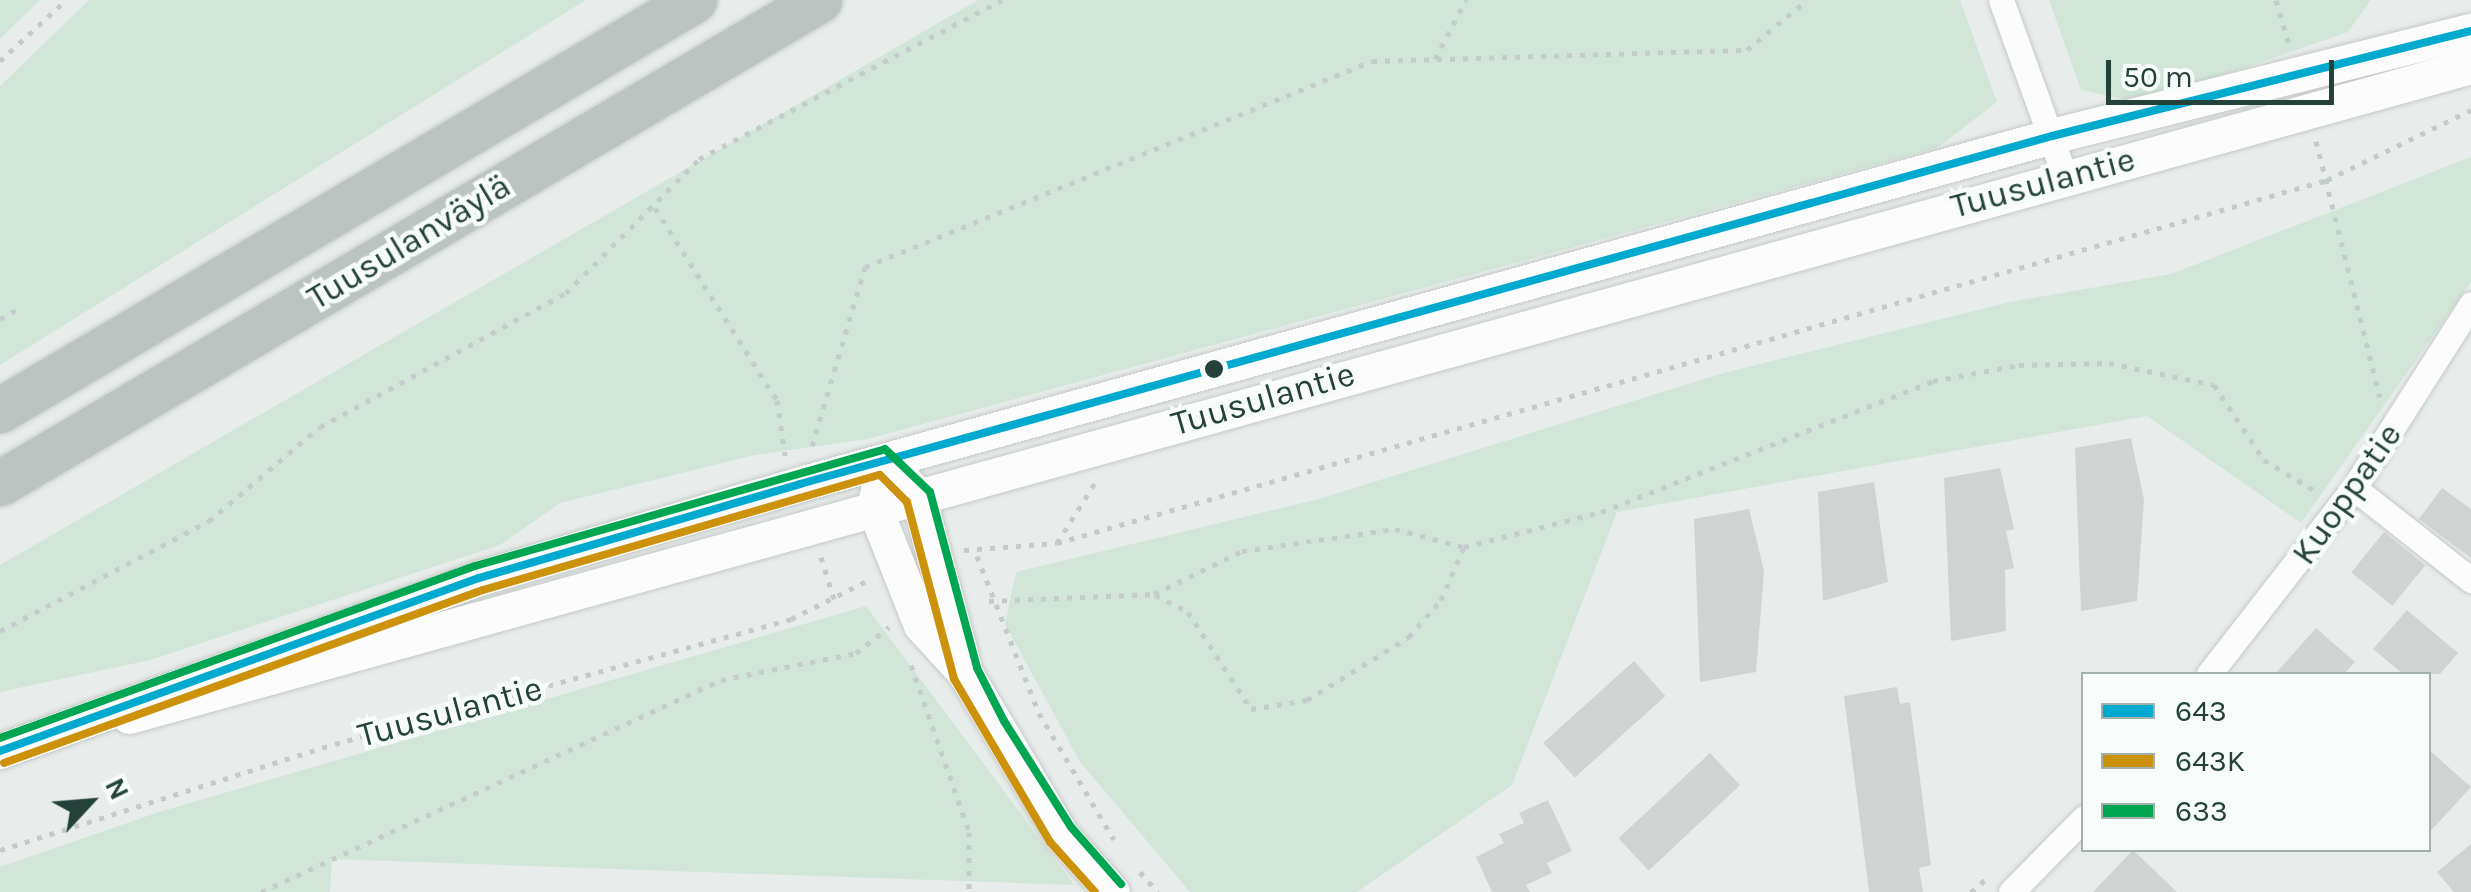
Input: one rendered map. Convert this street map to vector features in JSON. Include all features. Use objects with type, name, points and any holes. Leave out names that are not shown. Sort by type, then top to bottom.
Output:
[{"type":"highway","name":"Tuusulanväylä","points":[[0,410],[694,0]]},
{"type":"highway","name":"Tuusulanväylä","points":[[0,483],[819,0]]},
{"type":"main road","name":"Tuusulantie","points":[[0,751],[479,578],[800,484],[2052,136],[2471,32]]},
{"type":"main road","name":"Tuusulantie","points":[[54,731],[187,705],[874,507],[2471,66]]},
{"type":"main road","points":[[884,461],[918,496],[965,672]]},
{"type":"main road","points":[[884,461],[874,507],[880,582],[965,672],[1052,820],[1112,892]]},
{"type":"street","points":[[2002,0],[2065,177]]},
{"type":"street","name":"Kuoppatie","points":[[2212,672],[2348,497],[2471,304]]},
{"type":"street","points":[[2348,497],[2471,580]]},
{"type":"street","points":[[2011,892],[2081,821]]},
{"type":"path","points":[[0,61],[66,0]]},
{"type":"path","points":[[0,630],[210,521],[320,428],[566,293],[655,208],[699,158],[1002,0]]},
{"type":"path","points":[[1435,59],[1466,0]]},
{"type":"path","points":[[800,484],[865,267],[1372,61],[1747,50],[1807,0]]},
{"type":"path","points":[[2276,0],[2293,59]]},
{"type":"path","points":[[936,554],[958,548],[977,556],[1057,543],[2327,180],[2471,110]]},
{"type":"path","points":[[2312,128],[2389,436]]},
{"type":"path","points":[[655,208],[777,400],[786,460],[800,484]]},
{"type":"path","points":[[0,319],[16,310]]},
{"type":"path","points":[[989,601],[1154,594],[1242,551],[1395,528],[1464,547],[1601,512],[1933,381],[2019,366],[2109,363],[2214,385],[2264,460],[2348,497]]},
{"type":"path","points":[[1057,543],[1084,491],[1110,474]]},
{"type":"path","points":[[1154,594],[1188,612],[1251,709],[1306,700],[1409,637],[1440,600],[1464,547]]},
{"type":"path","points":[[977,556],[989,601],[1074,780],[1119,847]]},
{"type":"path","name":"Tuusulantie","points":[[0,850],[336,744],[791,619],[880,582]]},
{"type":"path","points":[[884,611],[898,638]]},
{"type":"path","points":[[261,892],[721,680],[856,653],[892,626]]},
{"type":"path","points":[[904,651],[942,733],[969,832],[969,892]]},
{"type":"path","points":[[1130,860],[1158,892]]},
{"type":"green space","points":[[0,0],[40,0],[0,39]]},
{"type":"green space","points":[[89,0],[586,0],[0,365],[0,86]]},
{"type":"green space","points":[[978,0],[1960,0],[1997,102],[1937,148],[868,439],[755,455],[560,503],[500,545],[150,660],[0,692],[0,565]]},
{"type":"green space","points":[[2049,0],[2371,0],[2348,32],[2143,103],[2081,90]]},
{"type":"green space","points":[[2471,157],[2471,282],[2301,523],[2147,416],[1617,512],[1512,785],[1357,892],[1190,892],[1080,762],[1005,624],[1016,572],[1319,499],[1720,374],[2010,302],[2171,274]]},
{"type":"green space","points":[[866,606],[1074,885],[332,859],[330,892],[0,892],[0,867],[159,812]]},
{"type":"building","points":[[2131,438],[2144,500],[2137,601],[2081,611],[2075,448]]},
{"type":"building","points":[[2000,468],[2014,529],[2006,531],[2014,568],[2005,570],[2006,631],[1951,641],[1944,478]]},
{"type":"building","points":[[1874,482],[1888,582],[1823,601],[1818,492]]},
{"type":"building","points":[[2442,488],[2471,509],[2471,558],[2419,519]]},
{"type":"building","points":[[1749,509],[1764,571],[1756,672],[1700,682],[1694,519]]},
{"type":"building","points":[[2384,532],[2425,565],[2392,606],[2351,572]]},
{"type":"building","points":[[2407,610],[2458,653],[2440,674],[2431,674],[2401,672],[2373,649]]},
{"type":"building","points":[[2316,628],[2355,662],[2346,672],[2277,672]]},
{"type":"building","points":[[1634,661],[1665,696],[1575,778],[1543,743]]},
{"type":"building","points":[[1897,687],[1900,704],[1910,702],[1931,865],[1919,868],[1923,892],[1869,892],[1844,696]]},
{"type":"building","points":[[2431,752],[2471,787],[2431,831]]},
{"type":"building","points":[[1710,753],[1740,785],[1649,870],[1619,838]]},
{"type":"building","points":[[1548,800],[1572,851],[1547,863],[1552,873],[1526,885],[1530,892],[1492,892],[1476,857],[1504,843],[1499,834],[1524,823],[1519,813]]},
{"type":"building","points":[[2471,844],[2471,892],[2454,892],[2437,872]]},
{"type":"building","points":[[2135,852],[2177,892],[2093,892]]},
{"type":"transit line","name":"643","points":[[0,751],[479,578],[800,484],[2052,136],[2471,31]]},
{"type":"transit line","name":"633","points":[[0,738],[475,566],[885,449],[930,492],[977,668],[1004,721],[1071,827],[1121,884]]},
{"type":"transit line","name":"643K","points":[[4,763],[483,590],[880,475],[907,502],[954,679],[1050,842],[1095,892]]}]
